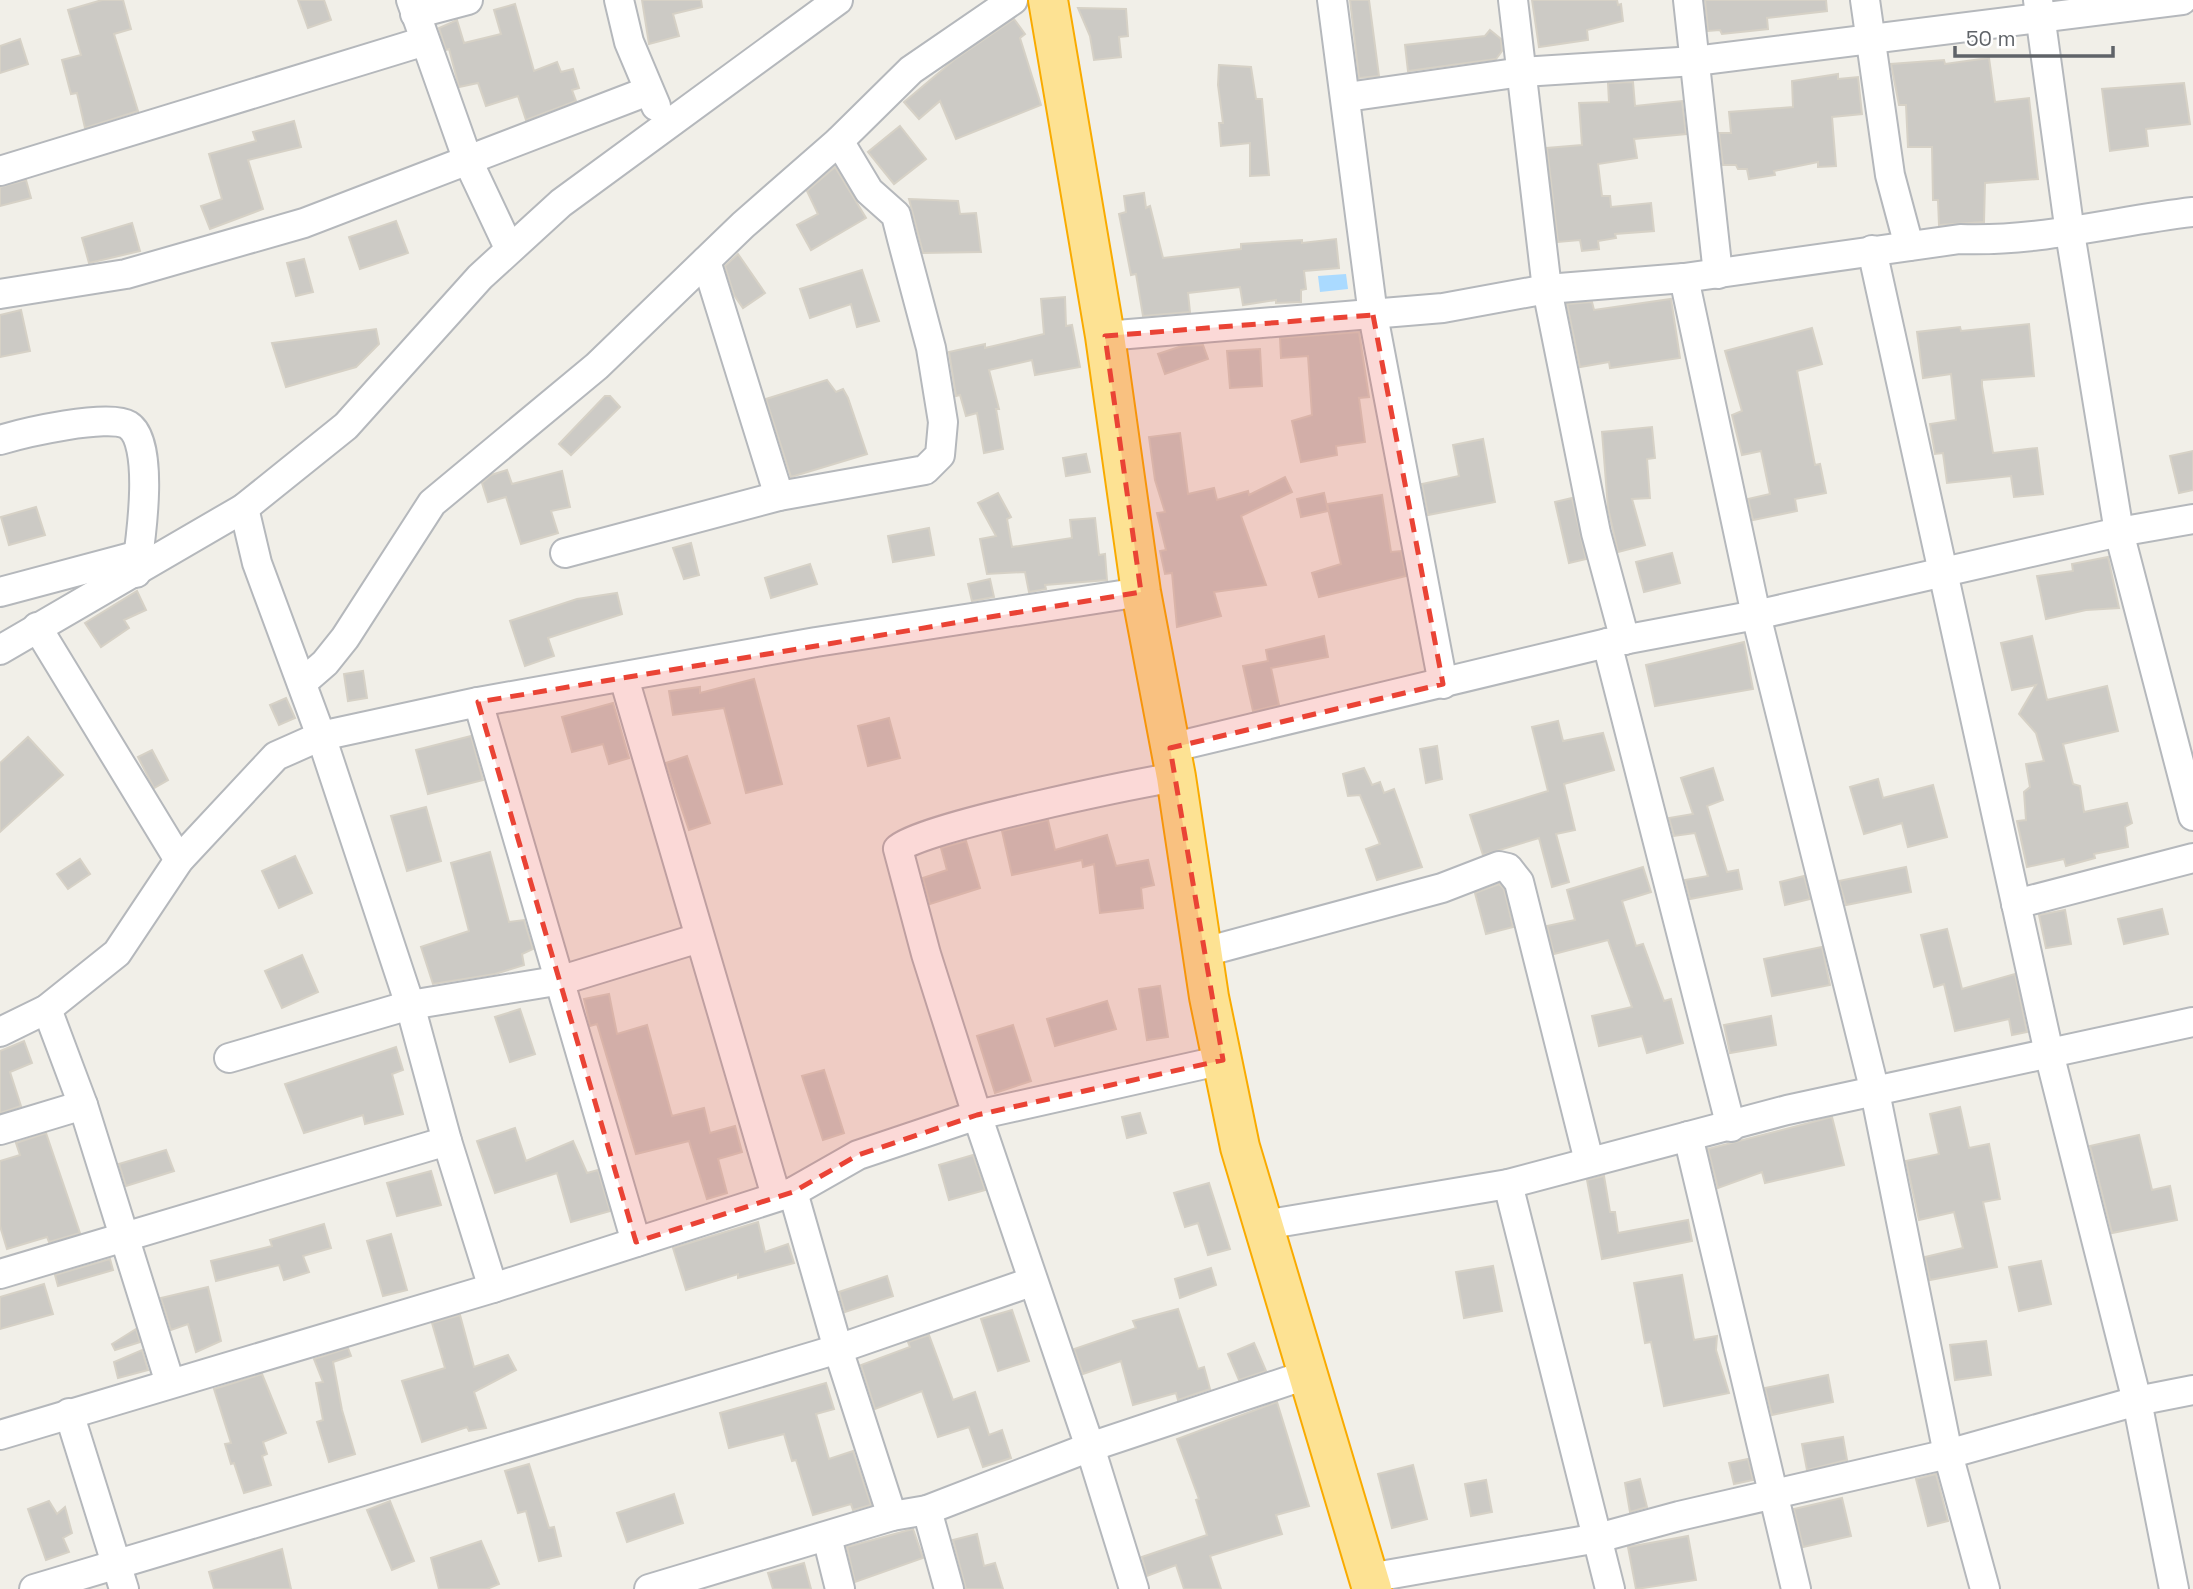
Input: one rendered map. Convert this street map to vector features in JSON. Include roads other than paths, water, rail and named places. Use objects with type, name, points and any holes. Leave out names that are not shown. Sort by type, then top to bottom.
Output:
[{"type":"highway","points":[[1048,0],[1105,337],[1141,592],[1173,762],[1201,953],[1240,1147],[1370,1583]]},
{"type":"street","points":[[468,0],[413,7],[468,161],[509,248]]},
{"type":"street","points":[[619,0],[629,42],[648,91],[665,124]]},
{"type":"street","points":[[0,650],[137,564],[244,508],[346,426],[509,248],[561,203],[665,124],[838,0]]},
{"type":"street","points":[[302,683],[325,663],[345,638],[432,503],[597,366],[706,261],[839,141],[911,70],[1013,0]]},
{"type":"street","points":[[1332,0],[1347,97],[1373,315],[1443,684]]},
{"type":"street","points":[[1513,0],[1547,289],[1616,642],[1731,1127]]},
{"type":"street","points":[[1688,0],[1718,274]]},
{"type":"street","points":[[1865,0],[1890,175],[1909,246]]},
{"type":"street","points":[[1347,97],[1522,72],[1695,61],[1870,38],[2039,10],[2182,0]]},
{"type":"street","points":[[2039,10],[2070,233],[2119,532],[2193,816]]},
{"type":"street","points":[[0,171],[425,41]]},
{"type":"street","points":[[0,295],[126,274],[304,223],[648,91]]},
{"type":"street","points":[[565,553],[779,496],[925,470],[940,455],[943,422],[930,348],[896,215],[869,191],[839,141]]},
{"type":"street","points":[[1105,337],[1443,308],[1547,289],[1718,274],[1909,246],[2070,233],[2193,212]]},
{"type":"street","points":[[1872,250],[2049,1053],[2137,1401],[2174,1589]]},
{"type":"street","points":[[706,261],[779,496]]},
{"type":"street","points":[[1684,278],[1756,615],[1875,1092],[1948,1454],[1985,1589]]},
{"type":"street","points":[[0,440],[106,422],[130,426],[138,436],[143,459],[143,526],[137,564]]},
{"type":"street","points":[[244,508],[257,563],[321,736],[410,1005],[447,1142],[493,1288]]},
{"type":"street","points":[[1134,1589],[1090,1447],[1031,1282],[977,1115],[926,954],[898,849],[904,844],[947,830],[1108,790],[1173,762],[1443,684],[1616,642],[1756,615],[2119,532],[2193,519]]},
{"type":"street","points":[[0,592],[137,564]]},
{"type":"street","points":[[0,1032],[47,1009],[117,953],[179,860],[276,756],[321,736],[478,702],[816,642],[1141,592]]},
{"type":"street","points":[[37,627],[179,860]]},
{"type":"street","points":[[624,678],[699,938],[892,1516]]},
{"type":"street","points":[[478,702],[562,980],[636,1242]]},
{"type":"street","points":[[2016,904],[2193,858]]},
{"type":"street","points":[[1201,953],[1442,888],[1499,866],[1508,868],[1519,882],[1589,1161]]},
{"type":"street","points":[[229,1058],[410,1005],[562,980],[699,938]]},
{"type":"street","points":[[47,1009],[83,1105],[170,1383]]},
{"type":"street","points":[[1264,1225],[1508,1184],[1787,1110],[2193,1022]]},
{"type":"street","points":[[0,1435],[493,1288],[785,1194],[858,1156],[977,1115],[1223,1060]]},
{"type":"street","points":[[0,1130],[83,1105]]},
{"type":"street","points":[[1688,1136],[1796,1589]]},
{"type":"street","points":[[0,1274],[447,1142]]},
{"type":"street","points":[[1508,1184],[1610,1589]]},
{"type":"street","points":[[34,1589],[116,1562],[838,1349],[1031,1282]]},
{"type":"street","points":[[649,1589],[892,1516],[927,1510],[1090,1447],[1309,1374]]},
{"type":"street","points":[[1370,1583],[1598,1538],[1774,1493],[1948,1454],[2137,1401],[2193,1390]]},
{"type":"street","points":[[69,1413],[124,1589]]},
{"type":"street","points":[[927,1510],[949,1589]]},
{"type":"street","points":[[827,1537],[839,1589]]},
{"type":"water","points":[[1346,274],[1348,289],[1320,292],[1318,276]]}]
